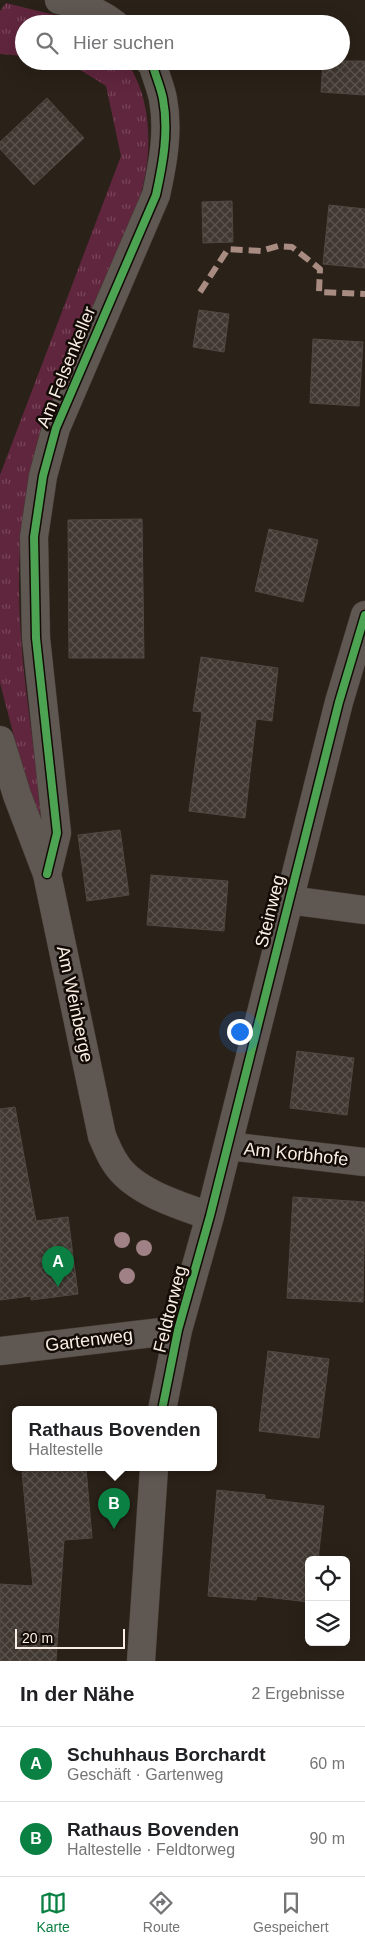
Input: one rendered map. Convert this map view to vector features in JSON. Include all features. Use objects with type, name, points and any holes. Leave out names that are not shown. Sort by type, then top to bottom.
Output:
[{"type":"street","points":[[60,0],[82,6],[101,15]]},
{"type":"street","name":"Am Felsenkeller","points":[[47,874],[57,833],[36,638],[34,537],[43,476],[56,428],[156,195],[163,161],[166,128],[163,98],[154,70]]},
{"type":"street","name":"Steinweg","points":[[210,1216],[339,702],[365,615]]},
{"type":"street","name":"Am Weinberge","points":[[0,740],[17,795],[47,874],[102,1136],[116,1166],[131,1179],[159,1199],[210,1216]]},
{"type":"street","points":[[288,900],[365,910]]},
{"type":"street","name":"Am Korbhofe","points":[[228,1146],[365,1162]]},
{"type":"street","name":"Feldtorweg","points":[[163,1406],[178,1330],[210,1216]]},
{"type":"street","name":"Gartenweg","points":[[0,1351],[178,1330]]},
{"type":"street","points":[[141,1661],[154,1471]]},
{"type":"green space","points":[[6,3],[55,15],[15,15],[15,55],[0,54],[0,11]]},
{"type":"green space","points":[[80,70],[131,70],[142,93],[148,130],[148,149],[143,186],[127,232],[94,303],[48,417],[30,478],[23,521],[19,565],[22,652],[45,827],[32,805],[0,683],[0,475],[121,156],[106,86]]},
{"type":"building","points":[[350,61],[365,61],[365,95],[321,92],[322,70],[350,70]]},
{"type":"building","points":[[47,98],[84,138],[34,185],[0,149],[0,142]]},
{"type":"building","points":[[232,201],[233,242],[203,243],[202,202]]},
{"type":"building","points":[[329,205],[365,209],[365,268],[323,264]]},
{"type":"building","points":[[199,310],[229,314],[224,352],[193,347]]},
{"type":"building","points":[[313,339],[363,342],[359,406],[310,403]]},
{"type":"building","points":[[142,519],[144,658],[69,658],[68,520]]},
{"type":"building","points":[[269,529],[318,540],[303,602],[255,591]]},
{"type":"building","points":[[201,657],[278,668],[272,721],[256,719],[245,818],[189,811],[202,712],[193,711]]},
{"type":"building","points":[[120,830],[129,895],[87,901],[78,835]]},
{"type":"building","points":[[151,875],[228,881],[224,931],[147,925]]},
{"type":"building","points":[[297,1051],[354,1058],[347,1115],[290,1108]]},
{"type":"building","points":[[15,1107],[36,1221],[68,1217],[78,1294],[31,1300],[31,1296],[0,1300],[0,1109]]},
{"type":"building","points":[[293,1197],[365,1202],[363,1302],[287,1298]]},
{"type":"building","points":[[268,1351],[329,1359],[319,1438],[259,1431]]},
{"type":"building","points":[[86,1471],[92,1538],[64,1540],[56,1661],[0,1661],[0,1584],[33,1586],[22,1472]]},
{"type":"building","points":[[217,1490],[265,1495],[265,1499],[324,1506],[318,1556],[305,1556],[305,1602],[257,1596],[256,1600],[208,1596]]},
{"type":"marked path","points":[[200,292],[228,249],[261,251],[278,246],[292,247],[320,269],[319,292],[365,294]]},
{"type":"cycle path","points":[[47,874],[57,833],[36,638],[34,537],[43,476],[56,428],[156,195],[163,159],[165,111],[154,70]]},
{"type":"cycle path","points":[[163,1406],[178,1330],[210,1216],[339,702],[365,615]]},
{"type":"place","name":"Schuhhaus Borchardt","points":[[58,1287]]},
{"type":"place","name":"Rathaus Bovenden","points":[[114,1529]]}]
